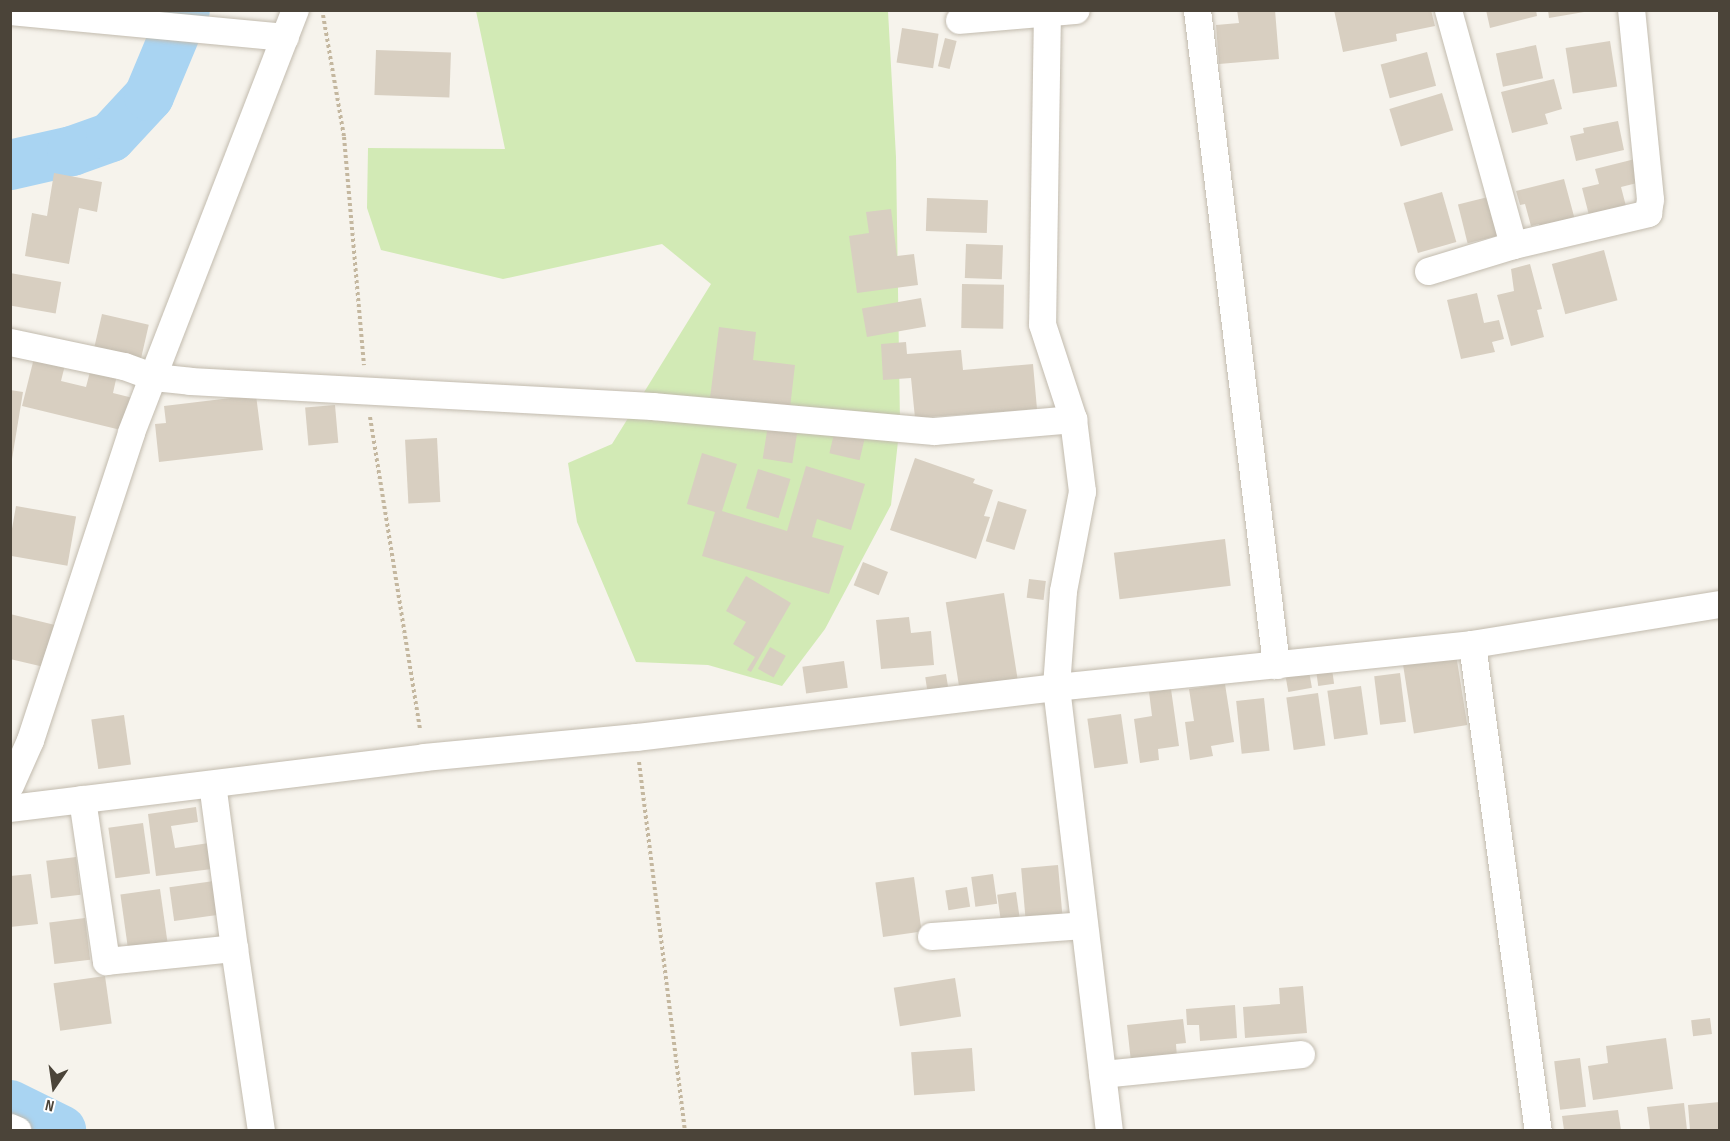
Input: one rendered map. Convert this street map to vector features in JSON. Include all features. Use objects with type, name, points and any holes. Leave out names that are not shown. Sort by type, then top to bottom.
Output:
[{"type":"street","points":[[10,785],[30,740],[131,432],[295,10]]},
{"type":"street","points":[[959,20],[1076,10]]},
{"type":"street","points":[[1197,10],[1275,664]]},
{"type":"street","points":[[1448,10],[1514,245]]},
{"type":"street","points":[[1428,271],[1514,245],[1648,213],[1650,199],[1630,10]]},
{"type":"street","points":[[10,11],[130,16],[175,28],[285,37]]},
{"type":"street","points":[[1047,12],[1042,324],[1073,419],[1082,491],[1063,591],[1056,687],[1108,1131]]},
{"type":"street","points":[[10,342],[124,366],[154,377],[366,394],[652,406],[934,431],[1073,419]]},
{"type":"street","points":[[10,808],[424,757],[636,737],[1056,687],[1472,644],[1719,604]]},
{"type":"street","points":[[1472,644],[1538,1131]]},
{"type":"street","points":[[212,784],[261,1131]]},
{"type":"street","points":[[82,800],[106,961],[234,948]]},
{"type":"street","points":[[931,936],[1084,925]]},
{"type":"street","points":[[1102,1074],[1301,1054]]},
{"type":"street","points":[[10,1127],[17,1131]]},
{"type":"path","points":[[322,10],[344,137],[366,394],[424,757]]},
{"type":"path","points":[[636,737],[685,1131]]},
{"type":"green space","points":[[476,11],[888,11],[896,157],[900,423],[891,505],[825,629],[782,686],[708,665],[636,662],[577,522],[568,463],[612,444],[711,284],[662,244],[503,279],[381,250],[367,208],[368,148],[505,149]]},
{"type":"building","points":[[1237,10],[1275,10],[1279,59],[1219,64],[1216,25],[1239,23]]},
{"type":"building","points":[[1334,10],[1431,10],[1435,26],[1396,34],[1397,41],[1343,52]]},
{"type":"building","points":[[1486,10],[1536,10],[1537,16],[1490,28]]},
{"type":"building","points":[[1548,10],[1583,10],[1584,12],[1549,18]]},
{"type":"building","points":[[902,28],[939,34],[933,68],[897,63]]},
{"type":"building","points":[[945,38],[957,41],[950,69],[938,66]]},
{"type":"building","points":[[1610,41],[1617,86],[1573,93],[1566,48]]},
{"type":"building","points":[[1536,45],[1543,78],[1503,87],[1496,54]]},
{"type":"building","points":[[376,50],[451,53],[449,98],[374,95]]},
{"type":"building","points":[[1427,52],[1436,86],[1390,98],[1381,64]]},
{"type":"building","points":[[1554,79],[1562,109],[1545,114],[1548,124],[1512,133],[1501,92]]},
{"type":"building","points":[[1442,93],[1453,130],[1401,146],[1389,109]]},
{"type":"building","points":[[1618,121],[1624,150],[1576,161],[1570,136],[1584,133],[1583,128]]},
{"type":"building","points":[[1635,159],[1641,182],[1621,187],[1627,210],[1590,219],[1582,188],[1599,184],[1595,169]]},
{"type":"building","points":[[54,173],[102,182],[97,212],[79,208],[69,264],[25,256],[32,213],[47,216]]},
{"type":"building","points":[[1564,179],[1575,220],[1540,229],[1539,224],[1531,226],[1525,204],[1520,205],[1516,191]]},
{"type":"building","points":[[1442,192],[1456,242],[1418,253],[1404,203]]},
{"type":"building","points":[[1488,197],[1498,236],[1468,243],[1458,204]]},
{"type":"building","points":[[927,198],[988,200],[987,233],[926,231]]},
{"type":"building","points":[[891,209],[897,256],[914,254],[918,285],[857,293],[849,236],[869,233],[866,212]]},
{"type":"building","points":[[966,244],[1003,245],[1002,279],[965,278]]},
{"type":"building","points":[[1604,250],[1617,300],[1565,314],[1552,264]]},
{"type":"building","points":[[1530,264],[1542,309],[1537,310],[1544,337],[1511,346],[1497,295],[1514,291],[1511,269]]},
{"type":"building","points":[[10,273],[61,282],[56,314],[10,305]]},
{"type":"building","points":[[962,284],[1004,285],[1003,329],[961,328]]},
{"type":"building","points":[[1477,293],[1484,323],[1499,320],[1504,339],[1492,342],[1495,352],[1461,359],[1447,300]]},
{"type":"building","points":[[921,298],[926,327],[867,337],[862,308]]},
{"type":"building","points":[[102,314],[149,325],[141,359],[94,348]]},
{"type":"building","points":[[719,327],[756,332],[753,360],[795,365],[790,408],[710,398]]},
{"type":"building","points":[[906,342],[907,354],[961,350],[963,370],[1033,364],[1037,409],[915,418],[911,378],[883,380],[881,344]]},
{"type":"building","points":[[34,358],[65,365],[61,381],[86,387],[91,368],[117,375],[113,393],[133,398],[125,431],[22,406]]},
{"type":"building","points":[[10,390],[23,392],[12,459],[10,459]]},
{"type":"building","points":[[256,395],[263,450],[159,462],[155,424],[166,423],[164,406]]},
{"type":"building","points":[[335,405],[338,443],[308,445],[305,408]]},
{"type":"building","points":[[768,425],[798,430],[792,463],[763,459]]},
{"type":"building","points":[[835,429],[865,436],[860,460],[829,453]]},
{"type":"building","points":[[437,438],[440,502],[408,504],[405,440]]},
{"type":"building","points":[[702,453],[737,464],[722,511],[787,531],[806,466],[865,484],[851,530],[817,519],[812,537],[844,546],[829,594],[702,556],[715,512],[687,504]]},
{"type":"building","points":[[915,458],[975,479],[973,483],[993,490],[984,516],[990,517],[976,559],[890,530]]},
{"type":"building","points":[[758,469],[791,479],[779,518],[746,508]]},
{"type":"building","points":[[998,501],[1027,510],[1014,550],[986,541]]},
{"type":"building","points":[[16,506],[76,517],[67,566],[10,556],[10,540]]},
{"type":"building","points":[[1225,539],[1231,586],[1120,599],[1114,553]]},
{"type":"building","points":[[863,562],[888,572],[879,595],[854,585]]},
{"type":"building","points":[[746,576],[791,603],[751,672],[747,670],[755,657],[733,644],[746,622],[726,611]]},
{"type":"building","points":[[1029,579],[1046,581],[1044,600],[1027,598]]},
{"type":"building","points":[[1004,593],[1018,682],[960,691],[946,602]]},
{"type":"building","points":[[10,614],[55,625],[44,667],[10,659]]},
{"type":"building","points":[[909,617],[911,633],[931,631],[934,665],[881,669],[876,620]]},
{"type":"building","points":[[770,647],[786,656],[774,678],[758,669]]},
{"type":"building","points":[[1456,654],[1467,725],[1414,734],[1403,662]]},
{"type":"building","points":[[844,661],[848,688],[806,694],[802,667]]},
{"type":"building","points":[[1332,669],[1334,684],[1318,686],[1316,671]]},
{"type":"building","points":[[1309,671],[1312,688],[1288,692],[1285,675]]},
{"type":"building","points":[[1400,673],[1406,722],[1380,725],[1374,676]]},
{"type":"building","points":[[946,674],[948,687],[927,690],[925,677]]},
{"type":"building","points":[[1225,684],[1234,742],[1211,746],[1213,756],[1190,760],[1185,722],[1194,721],[1189,689]]},
{"type":"building","points":[[1361,686],[1368,735],[1334,739],[1327,691]]},
{"type":"building","points":[[1171,689],[1179,746],[1158,749],[1159,760],[1140,763],[1134,719],[1152,716],[1149,692]]},
{"type":"building","points":[[1318,693],[1325,745],[1294,750],[1286,697]]},
{"type":"building","points":[[1264,698],[1270,751],[1242,754],[1236,701]]},
{"type":"building","points":[[1121,714],[1128,764],[1094,768],[1087,719]]},
{"type":"building","points":[[124,715],[131,765],[98,769],[91,720]]},
{"type":"building","points":[[196,807],[198,822],[171,826],[175,848],[209,843],[212,869],[156,876],[148,814]]},
{"type":"building","points":[[143,823],[150,874],[115,878],[108,828]]},
{"type":"building","points":[[76,857],[81,895],[51,898],[46,861]]},
{"type":"building","points":[[1058,865],[1063,918],[1026,921],[1021,868]]},
{"type":"building","points":[[31,874],[38,924],[10,927],[10,876]]},
{"type":"building","points":[[993,874],[997,904],[975,907],[971,877]]},
{"type":"building","points":[[914,877],[922,931],[883,937],[875,882]]},
{"type":"building","points":[[214,881],[219,915],[174,921],[169,887]]},
{"type":"building","points":[[967,887],[970,907],[948,910],[945,890]]},
{"type":"building","points":[[160,889],[167,941],[128,947],[120,895]]},
{"type":"building","points":[[1016,892],[1020,922],[1001,924],[997,895]]},
{"type":"building","points":[[85,918],[90,960],[54,964],[49,922]]},
{"type":"building","points":[[105,976],[112,1024],[60,1031],[54,983]]},
{"type":"building","points":[[955,978],[961,1017],[900,1026],[894,988]]},
{"type":"building","points":[[1303,986],[1307,1033],[1245,1038],[1243,1007],[1280,1004],[1279,988]]},
{"type":"building","points":[[1235,1005],[1237,1038],[1200,1041],[1199,1025],[1187,1025],[1186,1009]]},
{"type":"building","points":[[1710,1018],[1712,1034],[1693,1036],[1691,1020]]},
{"type":"building","points":[[1183,1019],[1186,1043],[1176,1044],[1177,1057],[1131,1062],[1127,1025]]},
{"type":"building","points":[[1666,1038],[1673,1089],[1593,1100],[1588,1066],[1608,1063],[1606,1046]]},
{"type":"building","points":[[972,1048],[975,1091],[914,1095],[911,1052]]},
{"type":"building","points":[[1580,1058],[1586,1107],[1560,1110],[1554,1061]]},
{"type":"building","points":[[1720,1102],[1720,1130],[1690,1130],[1688,1105]]},
{"type":"building","points":[[1684,1103],[1687,1130],[1650,1130],[1647,1107]]},
{"type":"building","points":[[1618,1110],[1621,1130],[1564,1130],[1562,1116]]},
{"type":"waterway","points":[[10,165],[72,151],[111,137],[149,96],[185,10]]},
{"type":"waterway","points":[[10,1105],[61,1130]]}]
